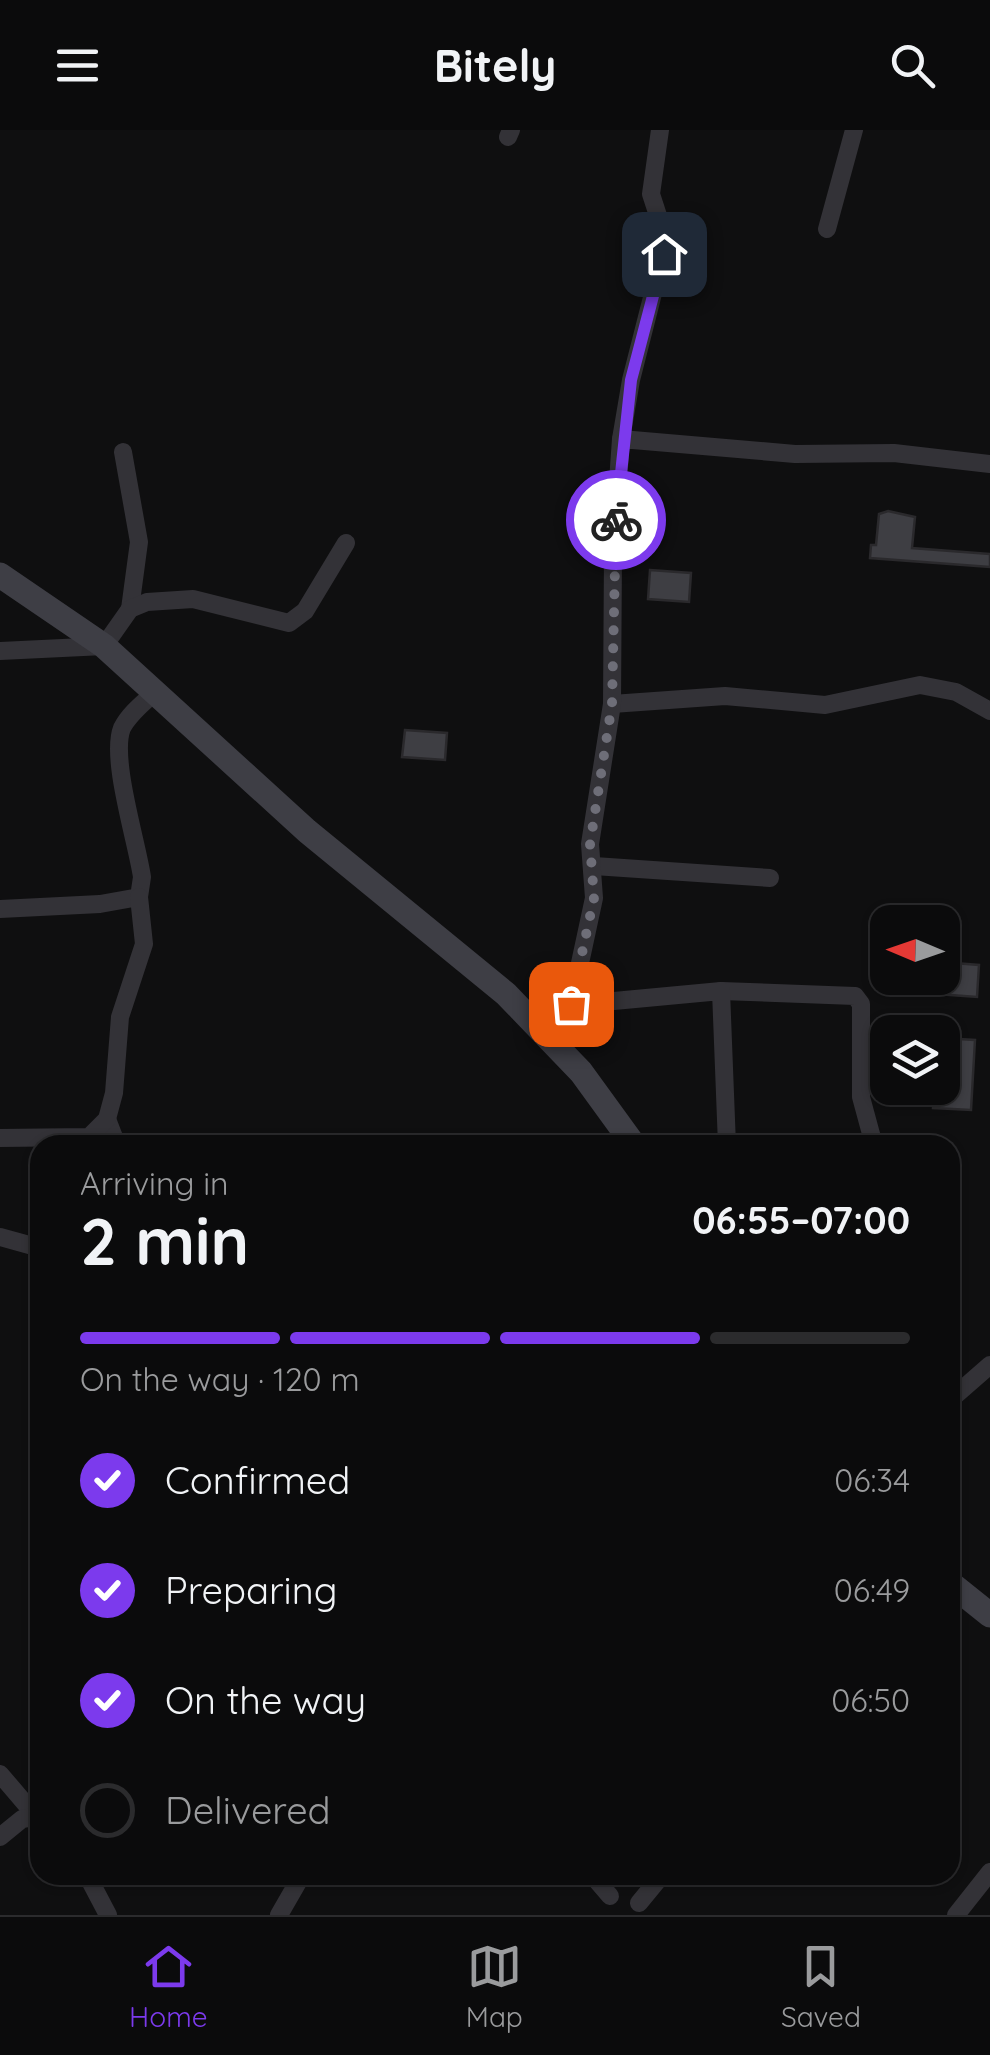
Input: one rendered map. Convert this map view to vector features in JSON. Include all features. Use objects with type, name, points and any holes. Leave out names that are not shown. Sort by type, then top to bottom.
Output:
[{"type":"street","points":[[547,1034],[571,1004],[594,898],[590,844],[612,704],[614,552],[622,439],[631,380],[664,254],[663,231],[651,194],[660,130]]},
{"type":"street","points":[[827,230],[854,130]]},
{"type":"street","points":[[622,439],[795,454],[894,452],[990,464]]},
{"type":"street","points":[[104,646],[130,608],[140,542],[123,452]]},
{"type":"street","points":[[130,608],[193,599],[289,624],[306,611],[346,543]]},
{"type":"street","points":[[0,575],[104,646],[307,831],[506,994],[547,1034],[626,1135]]},
{"type":"street","points":[[0,652],[104,646]]},
{"type":"street","points":[[612,704],[725,696],[825,704],[920,685],[956,692],[990,711]]},
{"type":"street","points":[[90,1135],[107,1119],[114,1093],[120,1017],[144,944],[138,898],[142,877],[119,754],[120,732],[128,718],[154,693]]},
{"type":"street","points":[[594,866],[770,878]]},
{"type":"street","points":[[0,909],[138,898]]},
{"type":"street","points":[[571,1004],[720,991],[855,996],[860,1004],[861,1096],[871,1135]]},
{"type":"street","points":[[720,991],[727,1135]]},
{"type":"street","points":[[107,1119],[113,1135]]},
{"type":"street","points":[[0,1138],[30,1137]]},
{"type":"street","points":[[0,1237],[30,1245]]},
{"type":"street","points":[[960,1391],[990,1365]]},
{"type":"street","points":[[960,1591],[990,1615]]},
{"type":"street","points":[[0,1774],[30,1806]]},
{"type":"street","points":[[0,1838],[30,1820]]},
{"type":"street","points":[[956,1915],[990,1872]]},
{"type":"street","points":[[92,1885],[108,1915]]},
{"type":"street","points":[[280,1915],[296,1885]]},
{"type":"street","points":[[601,1885],[610,1896]]},
{"type":"street","points":[[639,1902],[653,1885]]},
{"type":"building","points":[[888,511],[915,517],[912,548],[990,554],[990,567],[870,558],[871,545],[876,545],[879,514]]},
{"type":"building","points":[[650,570],[691,573],[689,602],[648,599]]},
{"type":"building","points":[[405,730],[447,733],[445,760],[402,757]]},
{"type":"building","points":[[960,963],[979,965],[977,997],[950,995],[960,995]]},
{"type":"building","points":[[960,1039],[975,1040],[971,1110],[933,1108],[960,1105]]},
{"type":"way so far","points":[[571,1004],[594,898],[590,844],[602,746],[612,704],[616,520]]},
{"type":"route","points":[[616,520],[631,380],[664,254]]}]
